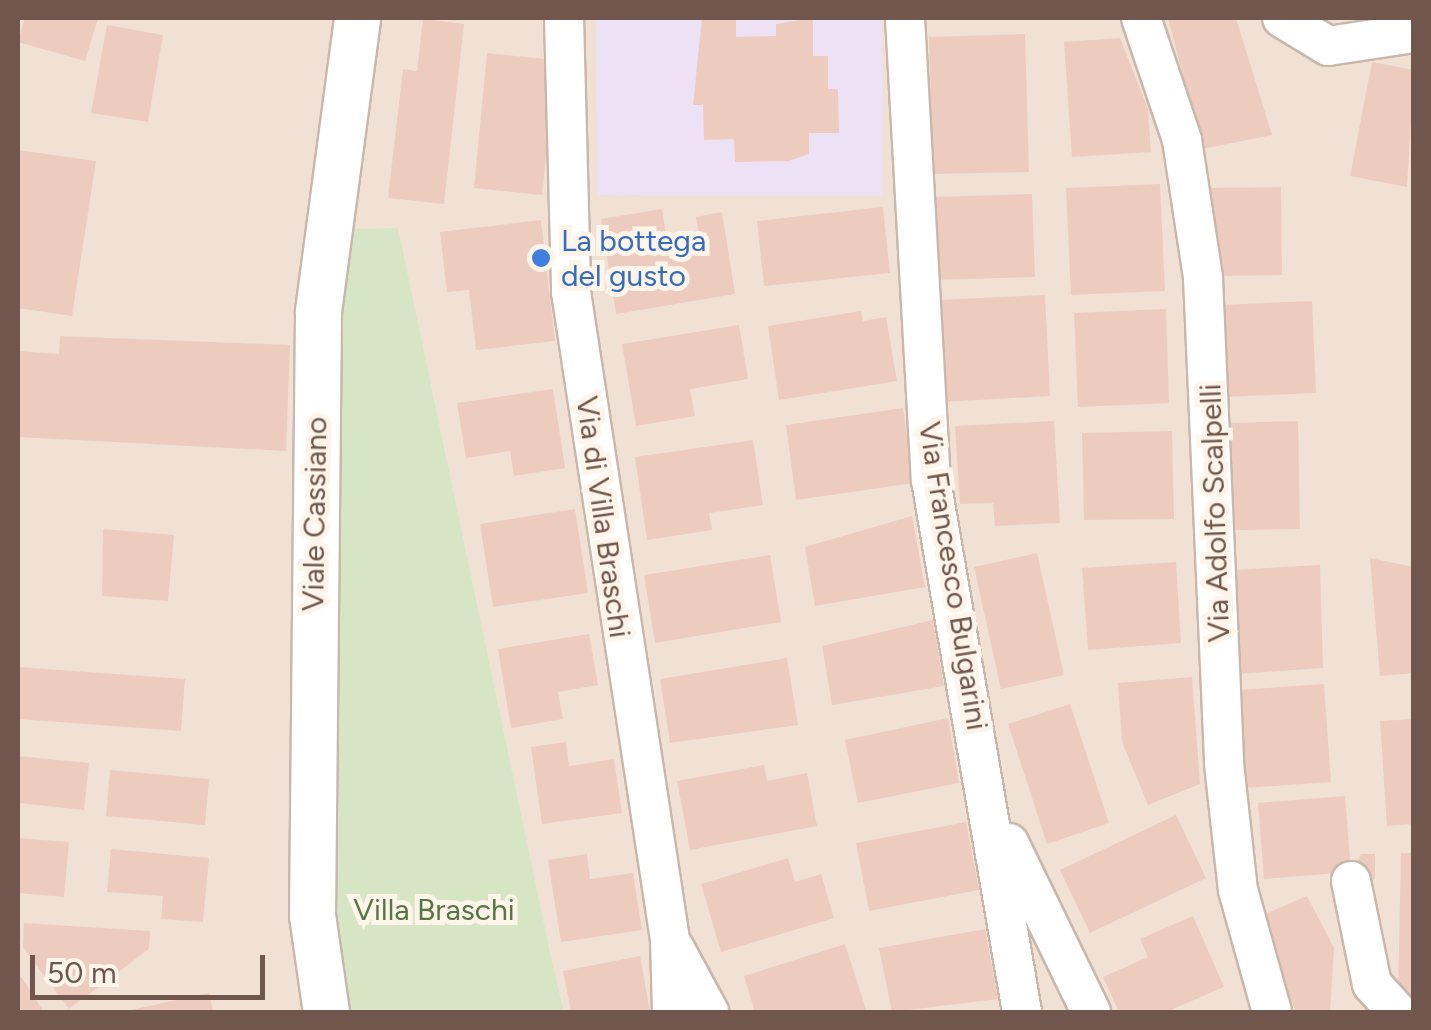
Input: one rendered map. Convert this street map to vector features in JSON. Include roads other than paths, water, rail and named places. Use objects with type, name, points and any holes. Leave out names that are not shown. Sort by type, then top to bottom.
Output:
[{"type":"street","name":"Viale Cassiano","points":[[326,1012],[312,896],[318,312],[357,18]]},
{"type":"street","name":"Via di Villa Braschi","points":[[564,18],[571,292],[670,940],[672,1012]]},
{"type":"street","name":"Via Francesco Bulgarini","points":[[905,18],[932,480],[994,814],[1022,1012]]},
{"type":"street","name":"Via Adolfo Scalpelli","points":[[1141,18],[1182,140],[1203,278],[1224,764],[1238,890],[1272,1012]]},
{"type":"street","points":[[1282,18],[1328,46],[1414,34]]},
{"type":"street","points":[[994,814],[1091,1012]]},
{"type":"street","points":[[1351,881],[1372,984],[1397,1012]]},
{"type":"street","points":[[670,940],[709,1012]]},
{"type":"place","name":"La bottega del gusto","points":[[541,258]]},
{"type":"park label","name":"Villa Braschi","points":[[434,910]]}]
